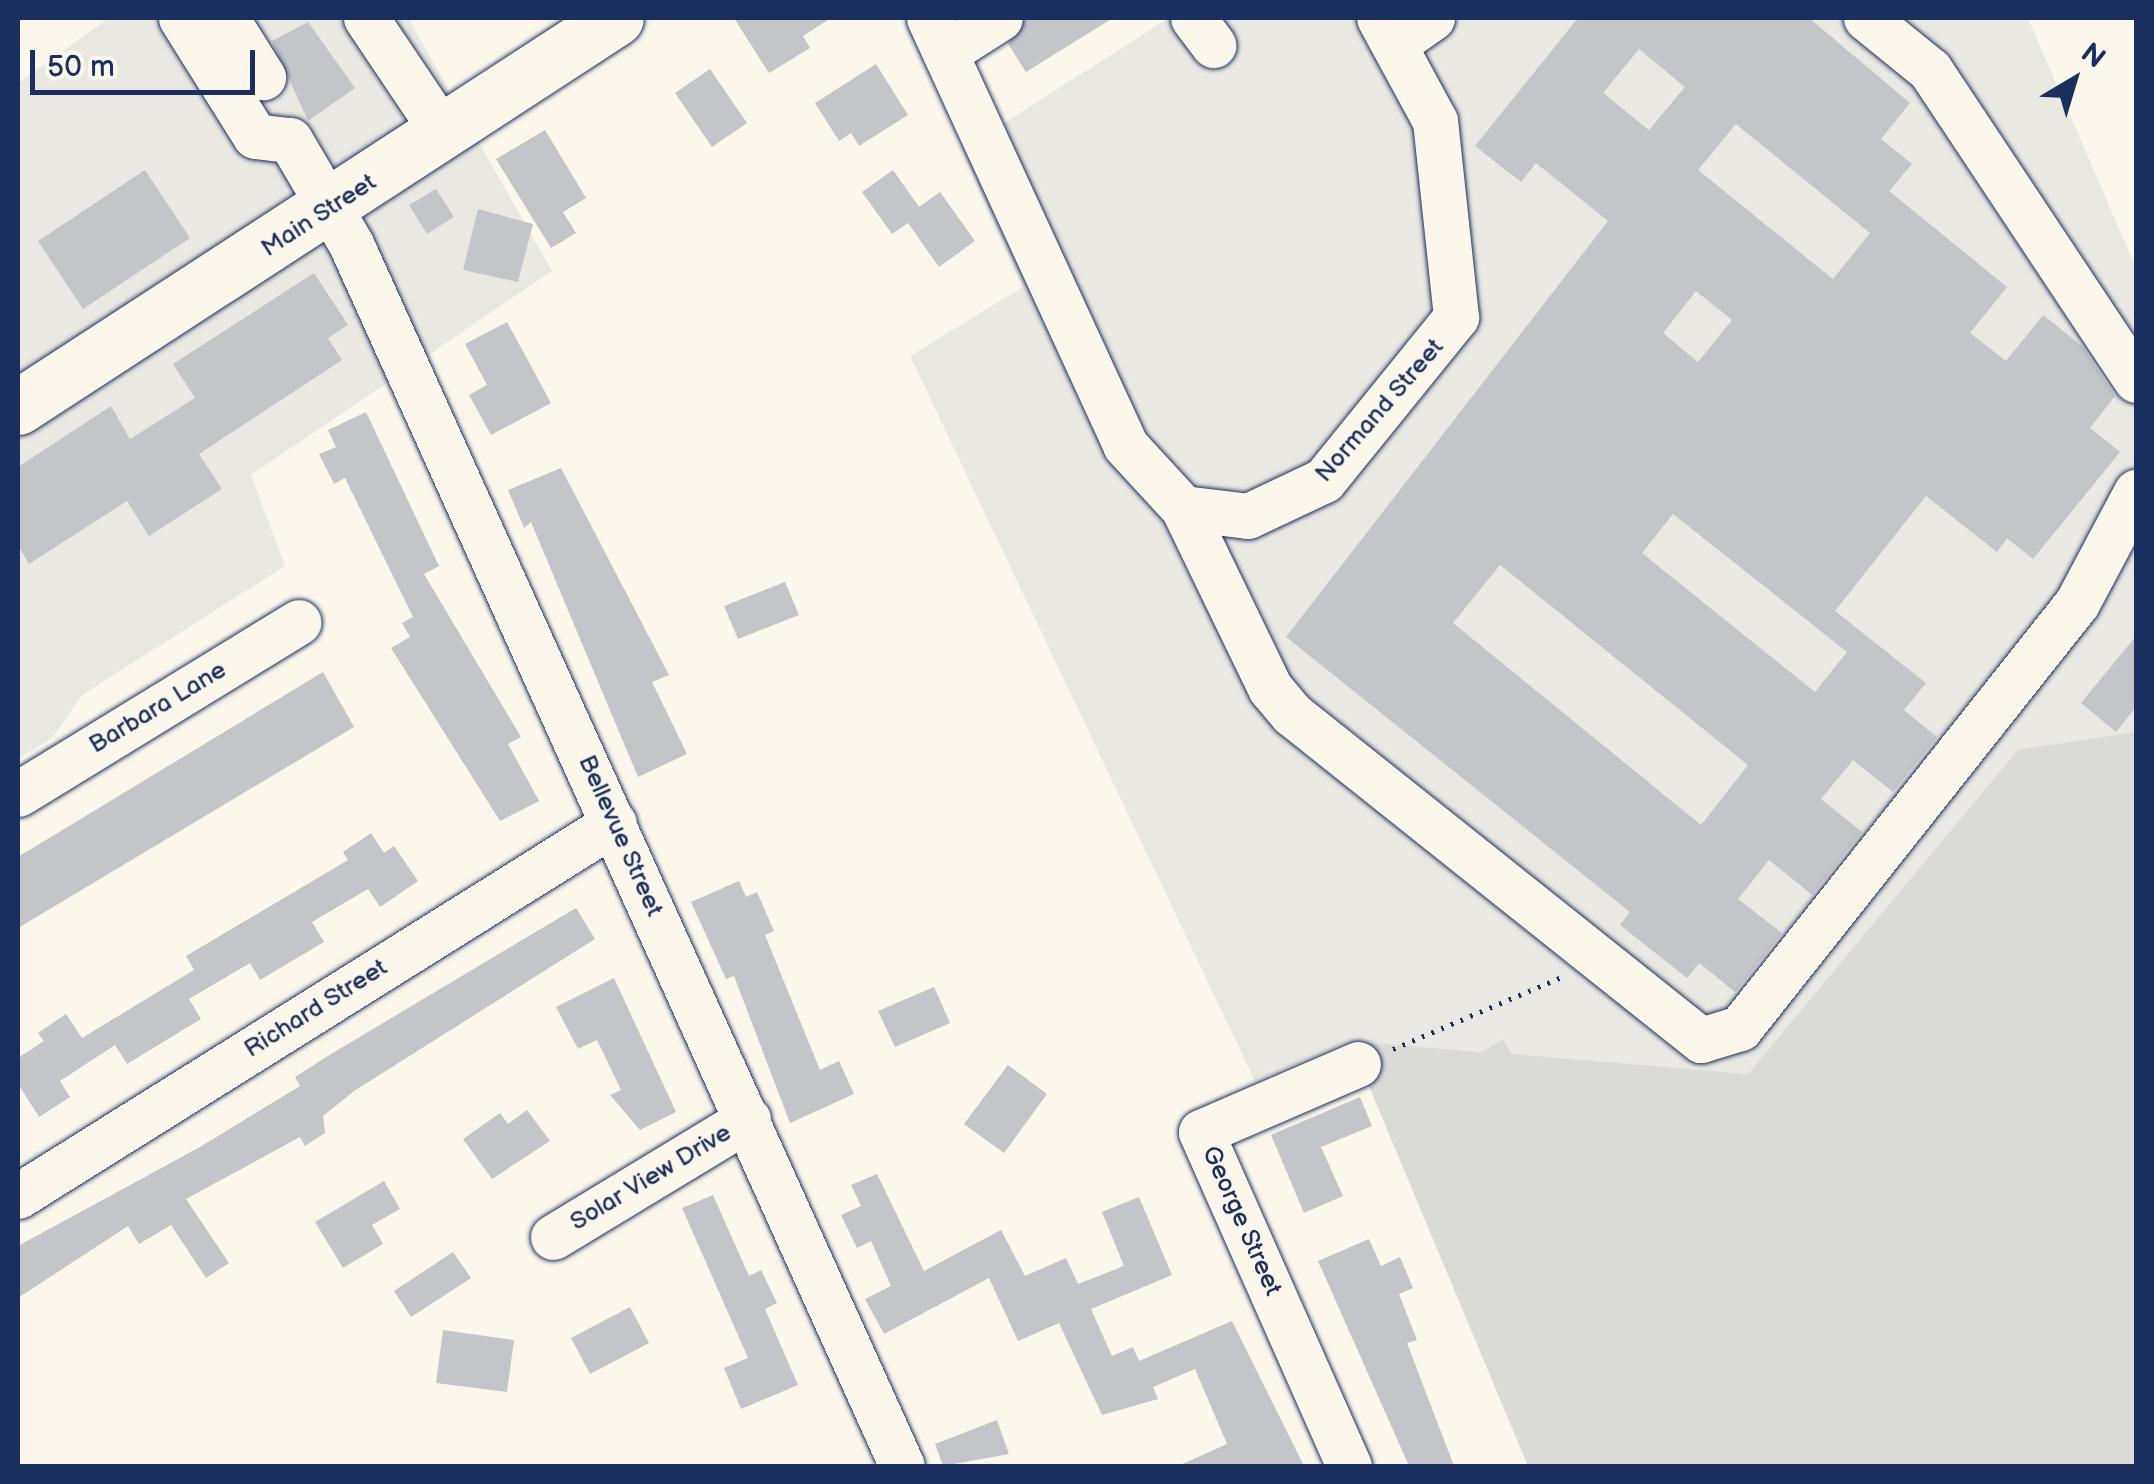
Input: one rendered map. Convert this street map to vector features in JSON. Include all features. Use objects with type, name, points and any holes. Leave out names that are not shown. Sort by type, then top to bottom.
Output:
[{"type":"main road","name":"Main Street","points":[[18,408],[330,210],[616,18]]},
{"type":"street","points":[[180,18],[255,136],[277,106]]},
{"type":"street","name":"Bellevue Street","points":[[226,18],[330,210],[614,823],[902,1466]]},
{"type":"street","points":[[366,18],[444,134]]},
{"type":"street","points":[[1000,18],[937,36],[1125,445],[1183,508],[1279,700],[1686,1036],[1717,1039],[1740,1028],[2077,603],[2136,492]]},
{"type":"street","points":[[1866,18],[1930,70],[2136,380]]},
{"type":"street","name":"Normand Street","points":[[1183,508],[1248,516],[1306,495],[1456,317],[1436,121],[1402,26]]},
{"type":"street","name":"Barbara Lane","points":[[18,794],[300,622]]},
{"type":"street","name":"Richard Street","points":[[18,1196],[614,823]]},
{"type":"street","name":"George Street","points":[[1350,1466],[1201,1132],[1358,1064]]},
{"type":"street","name":"Solar View Drive","points":[[554,1238],[748,1119]]},
{"type":"path","points":[[1358,1064],[1596,963]]},
{"type":"shaded area","points":[[109,18],[408,18],[552,271],[251,475],[285,566],[82,695],[52,738],[18,759],[18,83]]},
{"type":"shaded area","points":[[1169,18],[2028,18],[2136,268],[2136,732],[2018,751],[1748,1074],[1350,1041],[1255,1081],[910,356],[1023,287],[962,150]]},
{"type":"shaded area","points":[[2136,732],[2136,1466],[1528,1466],[1350,1041],[1482,1052],[1503,1039],[1511,1054],[1748,1074],[2018,750]]},
{"type":"building","points":[[734,18],[831,18],[803,36],[810,48],[769,73]]},
{"type":"building","points":[[1026,18],[1113,18],[1026,72],[1008,44]]},
{"type":"building","points":[[1578,18],[1809,18],[1910,103],[1881,139],[1912,164],[1889,191],[2007,287],[1970,333],[2006,361],[2043,315],[2082,346],[2115,396],[2090,428],[2120,452],[2033,559],[2007,538],[1997,552],[1926,496],[1835,611],[1926,683],[1904,710],[1937,737],[1893,792],[1853,760],[1821,799],[1862,832],[1812,895],[1769,860],[1738,899],[1782,933],[1735,992],[1699,963],[1687,978],[1620,925],[1630,912],[1286,637],[1608,221],[1536,163],[1521,182],[1475,146]],"holes":[[[1639,49],[1685,87],[1649,130],[1603,93]],[[1736,124],[1870,233],[1833,279],[1698,170]],[[1696,291],[1732,320],[1698,362],[1663,333]],[[1673,514],[1847,652],[1815,692],[1642,553]],[[1500,565],[1748,765],[1701,825],[1453,623]]]},
{"type":"building","points":[[308,22],[355,88],[308,121],[272,41]]},
{"type":"building","points":[[876,64],[908,115],[859,146],[851,133],[839,141],[815,103]]},
{"type":"building","points":[[710,69],[747,123],[712,147],[675,93]]},
{"type":"building","points":[[545,130],[586,198],[563,212],[576,233],[551,248],[496,159]]},
{"type":"building","points":[[145,170],[190,238],[83,309],[38,241]]},
{"type":"building","points":[[893,170],[919,207],[940,192],[975,241],[939,267],[908,223],[892,234],[862,192]]},
{"type":"building","points":[[436,189],[454,217],[427,234],[409,205]]},
{"type":"building","points":[[478,209],[533,224],[518,282],[463,270]]},
{"type":"building","points":[[314,273],[348,325],[328,338],[342,360],[199,454],[222,489],[149,536],[127,501],[29,564],[18,545],[18,467],[111,406],[130,439],[195,398],[173,364]]},
{"type":"building","points":[[507,322],[551,403],[491,435],[469,395],[487,385],[465,344]]},
{"type":"building","points":[[366,412],[439,566],[424,574],[521,737],[508,744],[539,801],[500,821],[391,648],[410,637],[402,623],[413,617],[345,478],[334,484],[319,454],[336,447],[328,430]]},
{"type":"building","points":[[561,468],[669,675],[652,682],[687,754],[638,777],[531,522],[524,528],[508,490]]},
{"type":"building","points":[[785,582],[799,615],[738,639],[724,606]]},
{"type":"building","points":[[2136,636],[2136,707],[2116,732],[2081,703]]},
{"type":"building","points":[[323,672],[354,727],[18,928],[18,857]]},
{"type":"building","points":[[371,833],[384,853],[394,846],[418,881],[380,907],[368,889],[312,922],[324,942],[260,980],[250,963],[189,999],[201,1019],[127,1064],[115,1045],[60,1081],[70,1097],[39,1117],[18,1084],[18,1058],[44,1041],[38,1033],[66,1014],[82,1038],[194,970],[186,956],[348,860],[343,852]]},
{"type":"building","points":[[739,881],[746,897],[757,892],[774,931],[765,935],[820,1070],[839,1061],[854,1094],[790,1123],[734,976],[726,979],[691,902]]},
{"type":"building","points":[[576,908],[595,939],[354,1091],[323,1116],[325,1133],[305,1146],[300,1137],[186,1199],[229,1263],[206,1278],[171,1225],[139,1244],[128,1226],[18,1298],[18,1246],[200,1147],[300,1086],[295,1077],[331,1054]]},
{"type":"building","points":[[614,978],[676,1112],[640,1130],[610,1095],[621,1090],[597,1040],[578,1049],[556,1007]]},
{"type":"building","points":[[934,987],[950,1023],[895,1047],[878,1011]]},
{"type":"building","points":[[1008,1065],[1047,1094],[1004,1153],[964,1124]]},
{"type":"building","points":[[1360,1097],[1372,1126],[1321,1147],[1343,1196],[1304,1213],[1271,1135]]},
{"type":"building","points":[[527,1110],[550,1141],[492,1179],[463,1139],[500,1113],[508,1124]]},
{"type":"building","points":[[877,1174],[924,1271],[1001,1230],[1025,1276],[1066,1258],[1078,1284],[1124,1266],[1102,1212],[1139,1197],[1172,1275],[1091,1309],[1112,1356],[1133,1347],[1139,1361],[1232,1321],[1304,1466],[1178,1466],[1227,1444],[1195,1369],[1153,1387],[1158,1399],[1102,1415],[1059,1323],[1018,1341],[989,1278],[884,1334],[865,1299],[891,1286],[871,1241],[857,1248],[841,1215],[861,1206],[851,1185]]},
{"type":"building","points":[[384,1181],[400,1209],[372,1225],[383,1244],[343,1268],[315,1222]]},
{"type":"building","points":[[713,1195],[749,1276],[761,1270],[777,1303],[765,1309],[798,1385],[741,1409],[724,1368],[748,1358],[682,1208]]},
{"type":"building","points":[[1369,1239],[1381,1266],[1400,1257],[1413,1288],[1399,1294],[1417,1340],[1407,1343],[1454,1466],[1409,1466],[1318,1261]]},
{"type":"building","points":[[453,1252],[471,1278],[411,1317],[394,1291]]},
{"type":"building","points":[[630,1307],[649,1343],[590,1374],[571,1338]]},
{"type":"building","points":[[443,1330],[514,1340],[507,1392],[436,1383]]},
{"type":"building","points":[[997,1420],[1009,1454],[943,1466],[935,1444]]}]
